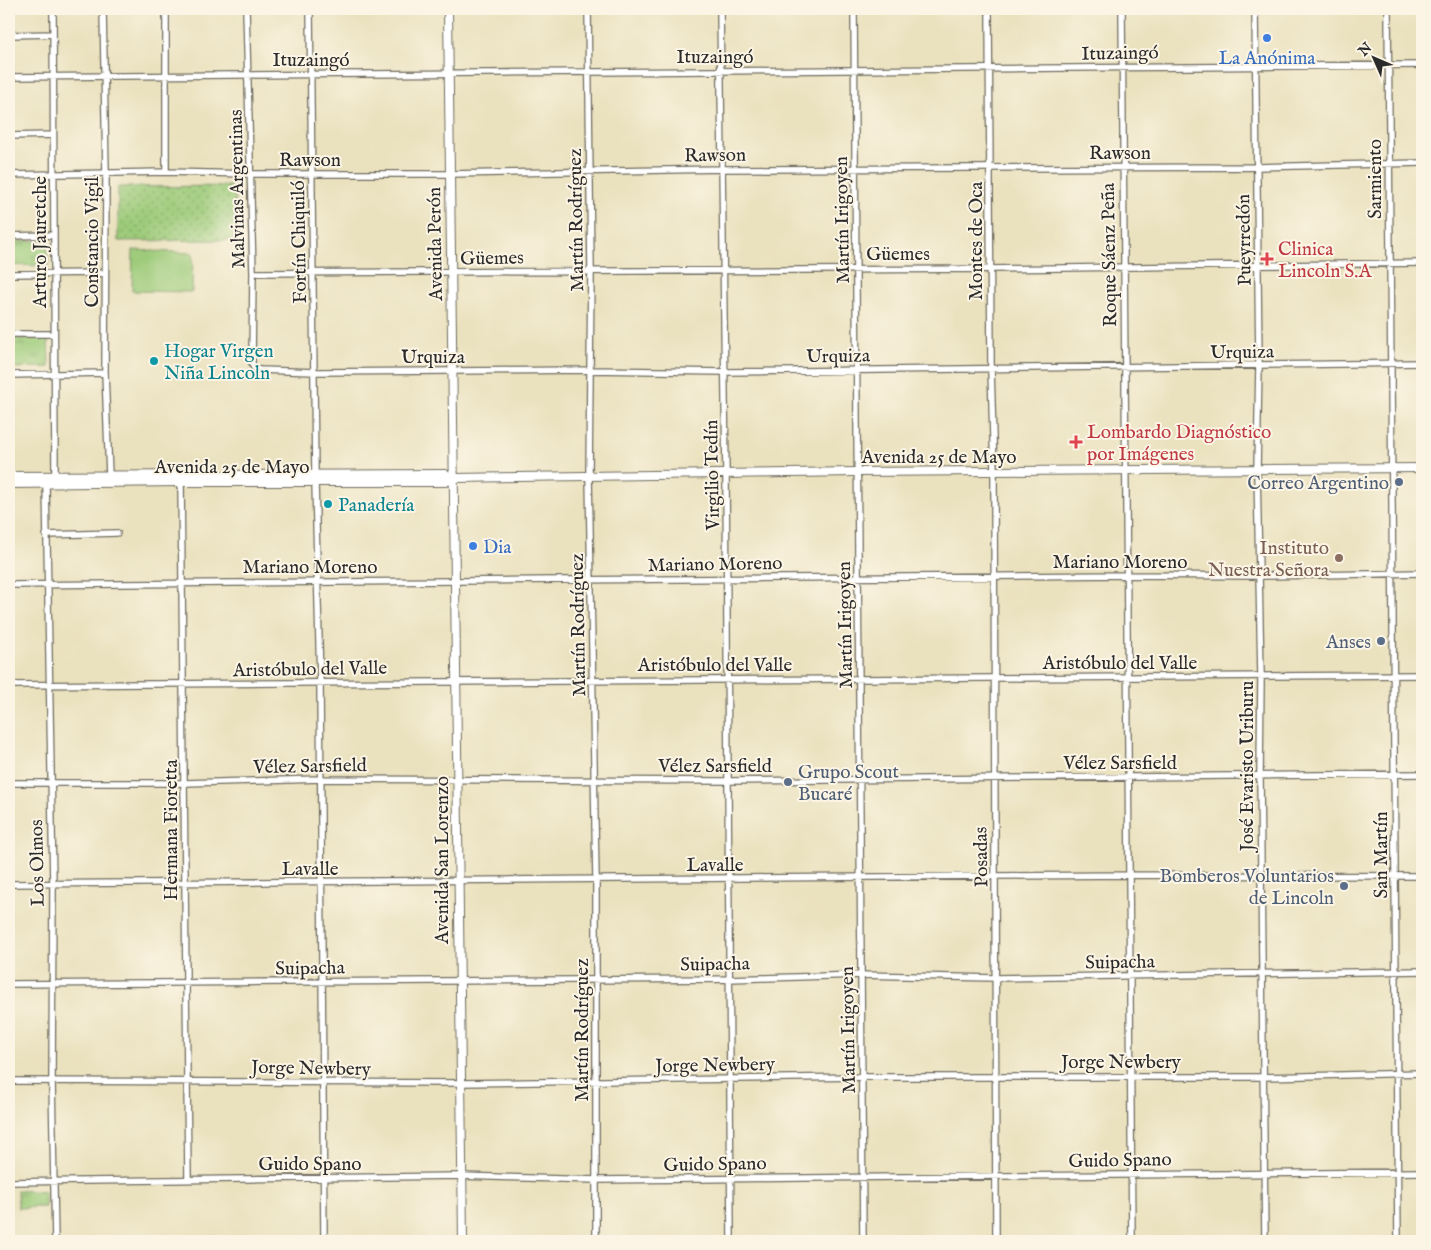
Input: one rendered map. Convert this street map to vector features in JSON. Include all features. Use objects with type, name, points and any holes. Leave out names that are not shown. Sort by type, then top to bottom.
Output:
[{"type":"main road","name":"Avenida Perón","points":[[448,9],[455,478]]},
{"type":"main road","name":"Avenida 25 de Mayo","points":[[9,476],[46,480],[181,478],[445,482],[455,478],[856,472],[1422,468]]},
{"type":"main road","name":"Avenida 25 de Mayo","points":[[55,480],[109,475],[181,478]]},
{"type":"main road","name":"Avenida San Lorenzo","points":[[455,478],[458,979],[463,1241]]},
{"type":"main road","name":"Avenida 25 de Mayo","points":[[9,484],[46,480]]},
{"type":"street","name":"Arturo Jauretche","points":[[53,9],[55,480]]},
{"type":"street","name":"Constancio Vigil","points":[[103,9],[106,174],[105,373],[109,475]]},
{"type":"street","points":[[166,9],[166,172]]},
{"type":"street","name":"Malvinas Argentinas","points":[[246,9],[254,368]]},
{"type":"street","name":"Fortín Chiquiló","points":[[310,9],[320,682],[322,1178],[324,1241]]},
{"type":"street","name":"Martín Rodríguez","points":[[588,9],[592,271],[589,476],[596,880],[596,1241]]},
{"type":"street","name":"Virgilio Tedín","points":[[720,9],[727,578],[729,1178],[731,1241]]},
{"type":"street","name":"Martín Irigoyen","points":[[854,9],[854,168],[858,369],[856,472],[862,879],[863,1241]]},
{"type":"street","name":"Montes de Oca","points":[[989,9],[991,370],[994,472]]},
{"type":"street","name":"Roque Sáenz Peña","points":[[1122,9],[1124,471],[1128,777],[1127,876],[1132,1241]]},
{"type":"street","name":"Pueyrredón","points":[[1255,9],[1259,365],[1257,470]]},
{"type":"street","name":"Sarmiento","points":[[1388,9],[1390,65],[1390,468]]},
{"type":"street","points":[[9,35],[53,34]]},
{"type":"street","name":"Ituzaingó","points":[[9,77],[1422,65]]},
{"type":"street","points":[[9,136],[53,135]]},
{"type":"street","name":"Rawson","points":[[9,175],[166,172],[449,174],[590,170],[1256,167],[1422,163]]},
{"type":"street","points":[[9,236],[54,235]]},
{"type":"street","name":"Güemes","points":[[253,273],[451,273],[857,268],[990,269],[1124,265],[1422,263]]},
{"type":"street","points":[[9,274],[105,273]]},
{"type":"street","points":[[9,334],[54,334]]},
{"type":"street","name":"Urquiza","points":[[254,368],[260,370],[315,372],[591,370],[724,372],[1422,363]]},
{"type":"street","points":[[9,375],[105,373]]},
{"type":"street","name":"San Martín","points":[[1390,468],[1394,675],[1398,1241]]},
{"type":"street","name":"José Evaristo Uriburu","points":[[1257,470],[1261,677],[1262,1077],[1265,1241]]},
{"type":"street","name":"Posadas","points":[[994,472],[992,576],[996,878],[996,1241]]},
{"type":"street","name":"Hermana Fioretta","points":[[181,478],[188,1179]]},
{"type":"street","name":"Los Olmos","points":[[46,480],[53,884],[52,1080],[55,1241]]},
{"type":"street","points":[[46,535],[117,532]]},
{"type":"street","name":"Mariano Moreno","points":[[9,585],[1125,574],[1259,576],[1391,572],[1422,573]]},
{"type":"street","name":"Aristóbulo del Valle","points":[[9,685],[727,680],[860,677],[994,678],[1127,675],[1261,677],[1422,675]]},
{"type":"street","name":"Vélez Sarsfield","points":[[9,783],[185,783],[320,778],[728,781],[860,778],[1422,774]]},
{"type":"street","name":"Lavalle","points":[[9,884],[321,884],[729,878],[1422,876]]},
{"type":"street","name":"Suipacha","points":[[9,984],[458,979],[728,979],[861,975],[995,978],[1422,971]]},
{"type":"street","name":"Jorge Newbery","points":[[9,1081],[187,1080],[322,1083],[996,1076],[1262,1077],[1422,1073]]},
{"type":"street","name":"Guido Spano","points":[[9,1182],[462,1176],[596,1180],[1132,1173],[1422,1172]]},
{"type":"green space","points":[[235,186],[235,240],[118,241],[118,187]]},
{"type":"green space","points":[[9,241],[47,241],[48,266],[9,265]]},
{"type":"green space","points":[[133,250],[193,253],[192,292],[132,291]]},
{"type":"green space","points":[[48,337],[49,367],[9,368],[9,339]]},
{"type":"green space","points":[[17,1190],[45,1192],[45,1207],[18,1208]]},
{"type":"place","name":"La Anónima","points":[[1267,38]]},
{"type":"place","name":"Clinica Lincoln S.A","points":[[1267,259]]},
{"type":"place","name":"Hogar Virgen Niña Lincoln","points":[[154,361]]},
{"type":"place","name":"Lombardo Diagnóstico por Imágenes","points":[[1076,442]]},
{"type":"place","name":"Correo Argentino","points":[[1399,482]]},
{"type":"place","name":"Panadería","points":[[328,504]]},
{"type":"place","name":"Dia","points":[[473,546]]},
{"type":"place","name":"Instituto Nuestra Señora","points":[[1339,558]]},
{"type":"place","name":"Anses","points":[[1381,641]]},
{"type":"place","name":"Grupo Scout Bucaré","points":[[788,782]]},
{"type":"place","name":"Bomberos Voluntarios de Lincoln","points":[[1344,886]]}]
